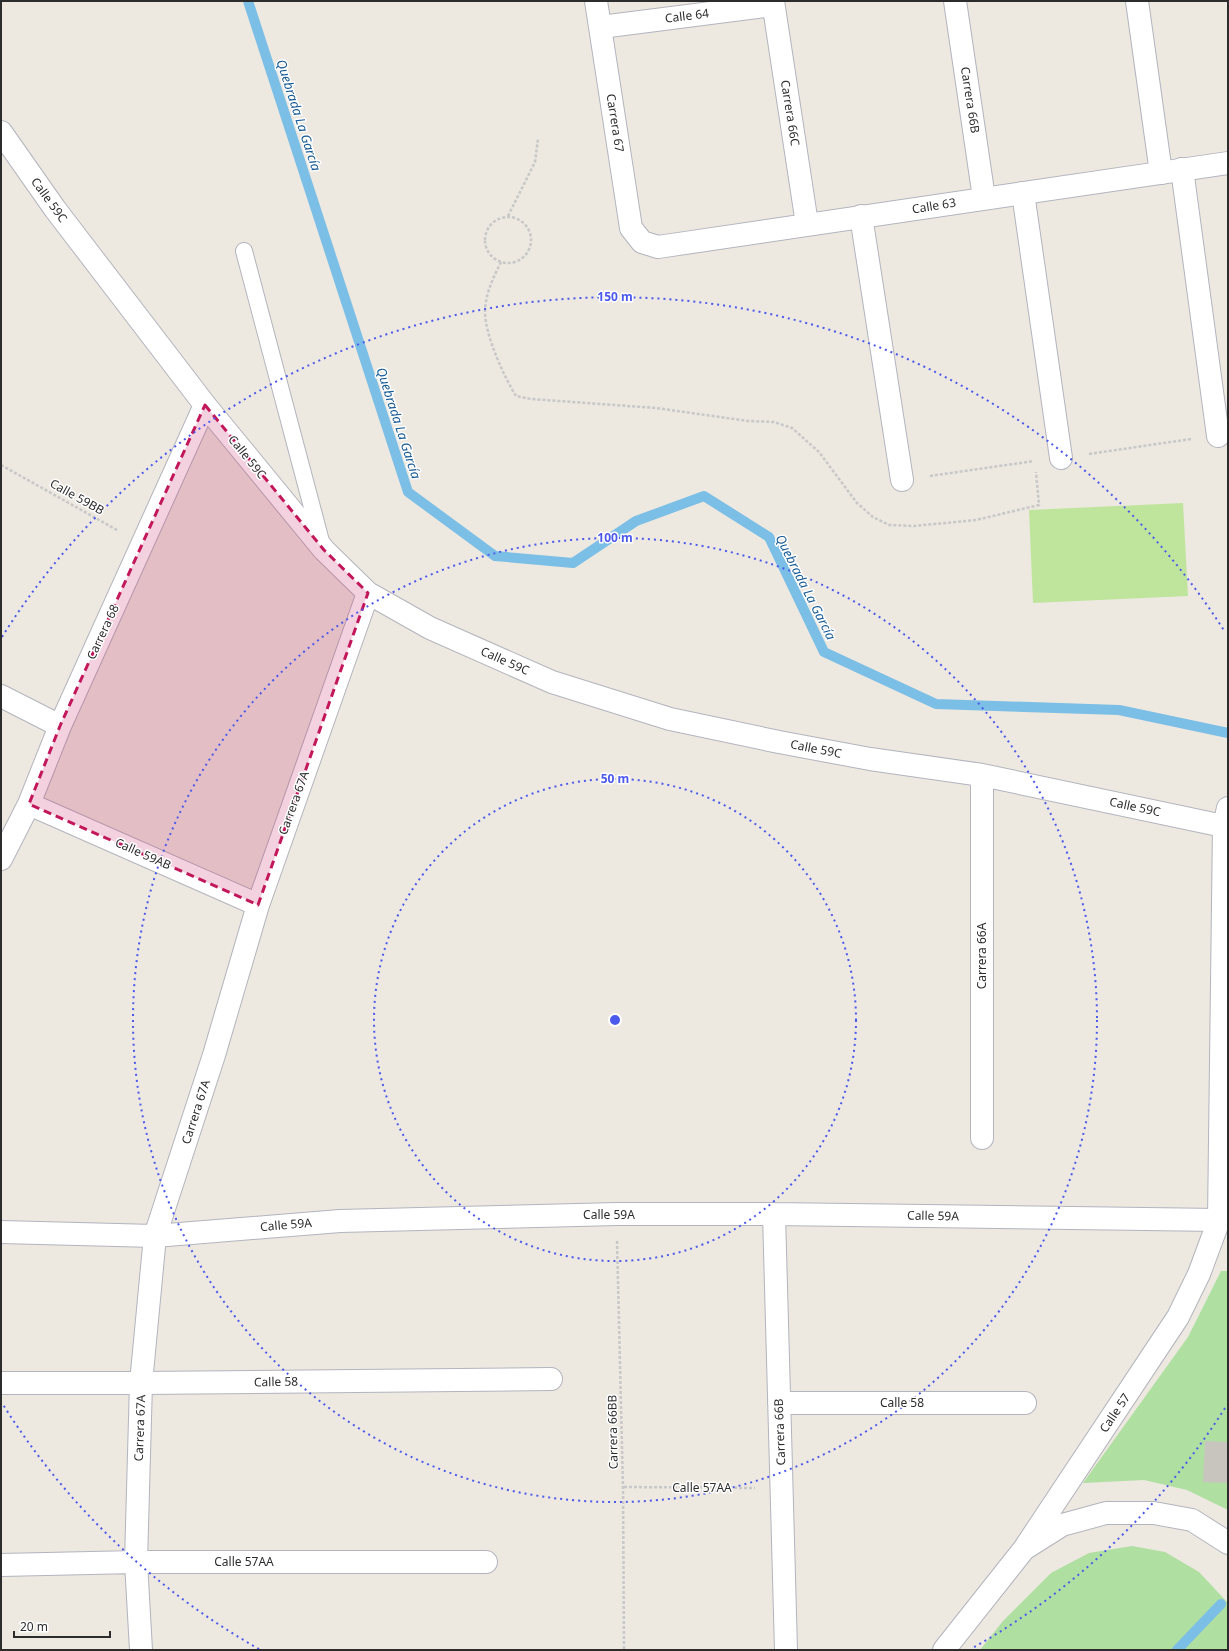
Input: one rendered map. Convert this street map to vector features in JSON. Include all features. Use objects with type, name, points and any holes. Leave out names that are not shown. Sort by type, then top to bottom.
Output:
[{"type":"street","name":"Carrera 67","points":[[596,1],[631,228],[642,242]]},
{"type":"street","name":"Carrera 66B","points":[[955,1],[984,198]]},
{"type":"street","points":[[1136,1],[1160,173]]},
{"type":"street","name":"Calle 64","points":[[601,27],[773,3]]},
{"type":"street","name":"Carrera 66C","points":[[773,3],[807,224]]},
{"type":"street","name":"Calle 59C","points":[[1,132],[55,209],[205,406],[324,550],[368,594],[430,628],[552,682],[670,719],[870,759],[982,775],[1227,820]]},
{"type":"street","name":"Calle 63","points":[[642,242],[658,247],[1228,163]]},
{"type":"street","points":[[1182,170],[1218,436]]},
{"type":"street","points":[[1023,193],[1061,458]]},
{"type":"street","points":[[861,216],[902,480]]},
{"type":"street","name":"Carrera 68","points":[[1,860],[29,804],[60,726],[205,406]]},
{"type":"street","name":"Carrera 67A","points":[[141,1650],[136,1562],[141,1384],[155,1236],[214,1056],[258,905],[368,594]]},
{"type":"street","points":[[1,696],[60,726]]},
{"type":"street","name":"Carrera 66A","points":[[982,775],[982,1138]]},
{"type":"street","name":"Calle 59AB","points":[[29,804],[258,905]]},
{"type":"street","name":"Calle 57","points":[[1024,1549],[1178,1317],[1199,1274],[1219,1220],[1227,820]]},
{"type":"street","name":"Calle 59A","points":[[1,1232],[155,1236],[340,1221],[617,1214],[774,1214],[1219,1220]]},
{"type":"street","name":"Carrera 66B","points":[[774,1214],[786,1650]]},
{"type":"street","name":"Calle 58","points":[[1,1383],[141,1384],[551,1379]]},
{"type":"street","name":"Calle 58","points":[[779,1403],[1025,1403]]},
{"type":"street","points":[[944,1650],[1024,1549],[1062,1525],[1106,1513],[1154,1512],[1192,1520],[1228,1543]]},
{"type":"street","name":"Calle 57AA","points":[[1,1565],[136,1562],[486,1562]]},
{"type":"lane","points":[[244,251],[324,550]]},
{"type":"path","points":[[508,216],[535,162],[538,139]]},
{"type":"path","points":[[508,216],[517,218],[525,224],[530,231],[531,241],[529,250],[524,257],[517,262],[509,264],[500,262],[493,258],[487,252],[484,242],[485,232],[490,224],[498,218],[508,216]]},
{"type":"path","points":[[500,262],[490,286],[485,313],[490,340],[510,386],[516,396],[531,399],[656,408],[748,421],[774,422],[792,428],[819,452],[857,503],[874,517],[889,525],[914,526],[976,520],[1039,505],[1035,461]]},
{"type":"path","name":"Calle 59BB","points":[[1,465],[143,544]]},
{"type":"path","name":"Carrera 66BB","points":[[617,1214],[624,1487],[624,1650]]},
{"type":"path","name":"Calle 57AA","points":[[624,1487],[781,1488]]},
{"type":"highlighted area","points":[[205,405],[324,550],[368,593],[258,905],[29,804],[60,726]]},
{"type":"green space","points":[[1183,503],[1188,596],[1033,603],[1029,510]]},
{"type":"green space","points":[[1221,1271],[1228,1271],[1228,1510],[1187,1490],[1144,1480],[1083,1483],[1188,1337]]},
{"type":"green space","points":[[1132,1546],[1165,1552],[1199,1572],[1228,1603],[1228,1650],[980,1650],[1003,1621],[1051,1573],[1089,1553]]},
{"type":"building","points":[[1205,1441],[1228,1442],[1228,1483],[1203,1482]]},
{"type":"waterway","name":"Quebrada La García","points":[[248,1],[408,492],[495,556],[573,563],[636,521],[704,496],[769,537],[824,652],[936,704],[1119,710],[1228,733]]},
{"type":"waterway","points":[[1177,1650],[1221,1604]]}]
